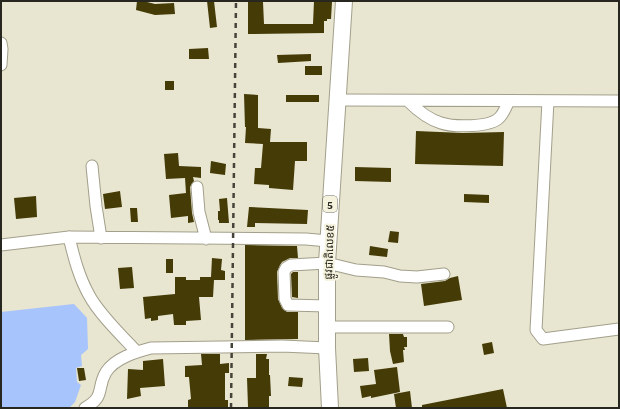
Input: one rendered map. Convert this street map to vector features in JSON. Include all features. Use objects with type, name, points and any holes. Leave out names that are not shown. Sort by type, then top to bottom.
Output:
[{"type":"highway","name":"ផ្លូវជាតិលេខ៥","points":[[330,408],[327,348],[327,263],[344,1]]},
{"type":"street","points":[[1,43],[1,65]]},
{"type":"street","points":[[338,100],[619,101]]},
{"type":"street","points":[[408,100],[420,112],[440,123],[458,126],[482,125],[500,119],[509,101]]},
{"type":"street","points":[[548,101],[536,330],[543,339],[619,329]]},
{"type":"street","points":[[92,166],[101,238]]},
{"type":"street","points":[[197,187],[199,212],[206,239]]},
{"type":"street","points":[[1,245],[69,237],[306,239],[328,241]]},
{"type":"street","points":[[69,237],[75,265],[90,297],[111,324],[137,352]]},
{"type":"street","points":[[327,306],[288,305],[285,300],[284,272],[286,268],[291,265],[327,263],[356,270],[384,272],[400,276],[417,277],[444,274]]},
{"type":"street","points":[[327,327],[448,327]]},
{"type":"street","points":[[85,408],[98,398],[106,373],[114,364],[137,352],[151,348],[282,346],[327,348]]},
{"type":"water","points":[[74,304],[87,318],[88,349],[81,355],[82,366],[76,368],[77,382],[81,385],[75,402],[69,408],[1,408],[1,312]]},
{"type":"building","points":[[137,1],[155,4],[174,3],[175,14],[155,15],[136,10]]},
{"type":"building","points":[[207,1],[214,1],[217,27],[210,28]]},
{"type":"building","points":[[314,1],[332,2],[331,19],[324,21],[324,33],[248,34],[248,2],[263,2],[264,24],[313,24]]},
{"type":"building","points":[[208,48],[209,59],[189,59],[189,49]]},
{"type":"building","points":[[311,54],[311,61],[278,63],[277,55]]},
{"type":"building","points":[[305,66],[322,66],[322,75],[305,75]]},
{"type":"building","points":[[165,81],[174,81],[174,90],[165,90]]},
{"type":"building","points":[[244,94],[258,95],[258,128],[271,129],[270,142],[307,142],[307,161],[295,161],[293,190],[269,188],[269,185],[254,184],[255,168],[261,168],[263,144],[245,143],[246,127]]},
{"type":"building","points":[[286,95],[319,95],[319,102],[286,102]]},
{"type":"building","points":[[416,131],[463,133],[504,132],[503,166],[415,164]]},
{"type":"building","points":[[178,153],[179,166],[201,167],[201,178],[193,177],[194,181],[190,187],[194,222],[188,223],[188,216],[171,218],[169,195],[186,193],[185,178],[166,179],[164,154]]},
{"type":"building","points":[[211,161],[226,164],[225,175],[210,173]]},
{"type":"building","points":[[355,167],[391,168],[391,182],[355,181]]},
{"type":"building","points":[[120,191],[122,207],[105,209],[103,194]]},
{"type":"building","points":[[464,194],[489,195],[489,203],[464,202]]},
{"type":"building","points":[[36,196],[37,217],[16,219],[14,198]]},
{"type":"building","points":[[227,198],[229,223],[219,223],[219,199]]},
{"type":"building","points":[[249,207],[308,210],[307,224],[255,223],[255,227],[247,227]]},
{"type":"building","points":[[130,208],[137,208],[138,222],[131,222]]},
{"type":"building","points":[[390,231],[399,232],[398,243],[388,242]]},
{"type":"building","points":[[245,245],[297,246],[298,258],[290,258],[282,262],[277,272],[278,299],[282,308],[287,312],[298,312],[298,339],[245,340]]},
{"type":"building","points":[[370,246],[388,249],[387,257],[369,255]]},
{"type":"building","points":[[212,258],[222,259],[221,270],[225,271],[225,280],[214,280],[213,297],[199,297],[201,320],[186,321],[186,325],[174,325],[173,314],[158,316],[158,320],[151,321],[151,318],[145,319],[143,297],[175,294],[175,277],[186,277],[186,280],[200,280],[200,277],[211,277]]},
{"type":"building","points":[[166,259],[173,259],[173,273],[166,273]]},
{"type":"building","points":[[132,267],[134,288],[120,289],[118,268]]},
{"type":"building","points":[[293,272],[298,272],[298,298],[292,297],[291,274]]},
{"type":"building","points":[[458,276],[462,300],[424,306],[421,284],[445,281]]},
{"type":"building","points":[[389,334],[403,334],[404,337],[407,337],[407,347],[404,347],[405,350],[403,350],[404,362],[393,364],[390,351]]},
{"type":"building","points":[[492,342],[494,353],[484,355],[482,344]]},
{"type":"building","points":[[201,354],[220,354],[220,364],[229,363],[229,373],[225,373],[225,400],[228,400],[228,408],[188,408],[188,400],[191,399],[189,377],[185,377],[185,366],[202,365]]},
{"type":"building","points":[[256,354],[267,354],[266,359],[269,359],[271,396],[269,396],[269,407],[248,407],[247,378],[256,378]]},
{"type":"building","points":[[368,358],[369,371],[354,372],[353,359]]},
{"type":"building","points":[[163,359],[165,386],[140,388],[141,396],[127,399],[128,369],[143,370],[143,361]]},
{"type":"building","points":[[397,367],[400,392],[371,398],[371,396],[362,398],[360,386],[376,384],[374,370]]},
{"type":"building","points":[[77,368],[84,368],[86,380],[79,381]]},
{"type":"building","points":[[289,377],[303,378],[302,387],[288,386]]},
{"type":"building","points":[[503,389],[507,408],[422,408],[422,405]]},
{"type":"building","points":[[410,391],[412,408],[396,408],[394,394]]},
{"type":"railway","points":[[231,408],[236,1]]}]
